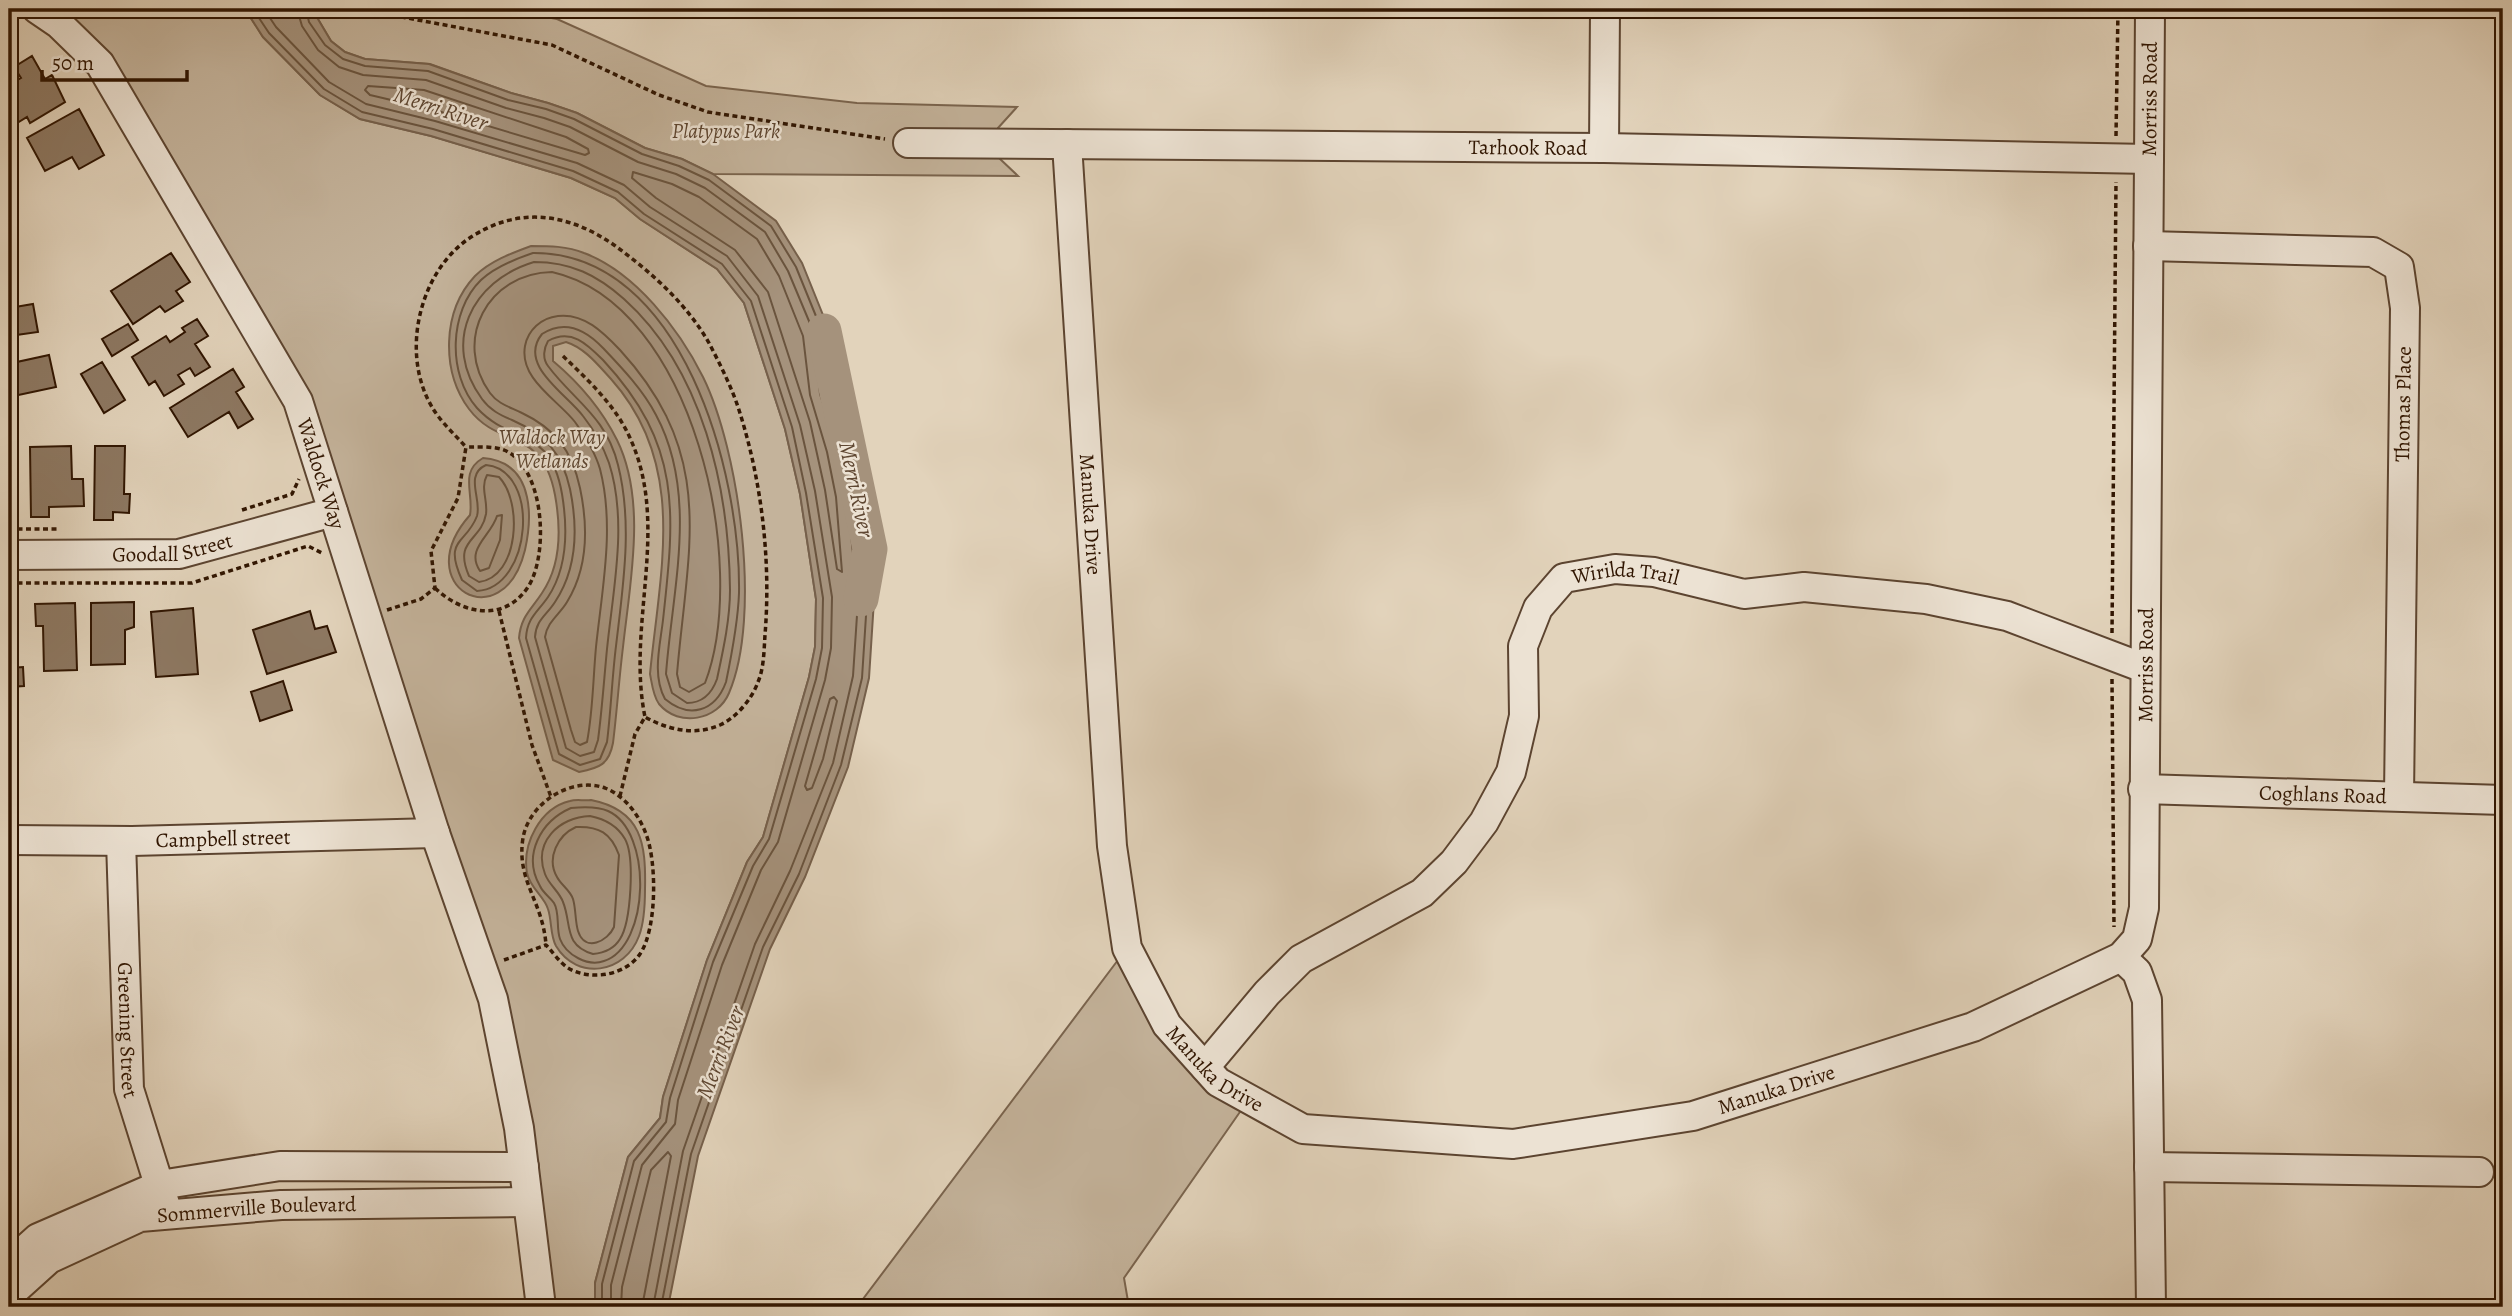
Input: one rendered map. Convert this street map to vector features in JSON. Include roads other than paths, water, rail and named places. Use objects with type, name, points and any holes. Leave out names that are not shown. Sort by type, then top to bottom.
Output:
[{"type":"street","name":"Waldock Way","points":[[37,9],[59,23],[100,64],[298,401],[435,833],[493,999],[524,1167],[526,1202],[541,1307]]},
{"type":"street","points":[[1604,148],[1605,9]]},
{"type":"street","name":"Morriss Road","points":[[2117,959],[2137,939],[2144,908],[2150,9]]},
{"type":"street","name":"Tarhook Road","points":[[908,143],[1604,148],[2149,159]]},
{"type":"street","name":"Manuka Drive","points":[[1067,144],[1112,846],[1127,948],[1167,1025],[1218,1082],[1303,1129],[1513,1144],[1693,1116],[1973,1027],[2117,959]]},
{"type":"street","name":"Thomas Place","points":[[2148,246],[2373,252],[2399,267],[2404,308],[2399,796]]},
{"type":"street","name":"Goodall Street","points":[[9,555],[179,554],[333,512]]},
{"type":"street","name":"Wirilda Trail","points":[[1205,1067],[1267,993],[1301,960],[1422,893],[1454,862],[1484,822],[1511,772],[1524,716],[1523,646],[1538,608],[1564,578],[1615,569],[1654,572],[1744,594],[1804,587],[1926,599],[2007,616],[2144,668]]},
{"type":"street","name":"Coghlans Road","points":[[2143,789],[2503,800]]},
{"type":"street","name":"Campbell street","points":[[9,840],[121,841],[435,833]]},
{"type":"street","name":"Greening Street","points":[[121,841],[129,1089],[167,1215]]},
{"type":"street","points":[[2117,959],[2137,972],[2147,1000],[2151,1307]]},
{"type":"street","name":"Sommerville Boulevard","points":[[9,1264],[38,1238],[160,1185],[279,1166],[524,1167]]},
{"type":"street","points":[[2149,1167],[2479,1172]]},
{"type":"street","name":"Sommerville Boulevard","points":[[9,1295],[49,1259],[140,1217],[281,1205],[526,1202]]},
{"type":"water","points":[[245,9],[312,9],[331,41],[345,52],[365,59],[429,64],[548,103],[577,113],[645,148],[682,159],[713,174],[776,221],[802,263],[829,330],[836,391],[853,445],[867,533],[874,600],[869,678],[848,767],[805,877],[770,949],[698,1156],[668,1307],[595,1307],[595,1283],[628,1157],[660,1118],[663,1097],[707,960],[747,862],[763,837],[809,677],[815,647],[816,599],[800,494],[785,429],[744,303],[717,269],[640,219],[615,198],[571,178],[431,136],[360,119],[320,95],[263,37]]},
{"type":"water","points":[[531,246],[571,249],[603,262],[638,288],[668,322],[693,359],[716,408],[736,489],[742,534],[744,621],[739,660],[729,693],[724,702],[707,715],[697,718],[677,716],[667,712],[657,701],[650,674],[659,596],[663,520],[660,483],[651,447],[635,412],[596,363],[579,348],[566,342],[553,346],[553,361],[589,397],[617,440],[632,489],[634,515],[632,569],[613,743],[609,756],[602,764],[579,772],[553,760],[519,638],[524,619],[549,582],[556,558],[558,520],[549,473],[530,448],[481,422],[469,409],[453,377],[450,359],[451,323],[464,290],[487,266]]},
{"type":"water","points":[[483,458],[507,465],[522,481],[529,517],[525,550],[514,577],[498,592],[481,597],[466,593],[454,581],[449,563],[453,541],[470,515],[469,476],[471,470]]},
{"type":"water","points":[[591,800],[608,805],[631,821],[642,844],[645,873],[644,913],[639,936],[623,959],[600,968],[576,965],[556,946],[548,909],[529,878],[526,862],[530,839],[550,811],[570,801]]},
{"type":"waterway","name":"Merri River","points":[[824,331],[870,549],[861,599]]},
{"type":"park label","name":"Platypus Park","points":[[726,131]]},
{"type":"park label","name":"Waldock Way Wetlands","points":[[552,449]]}]
